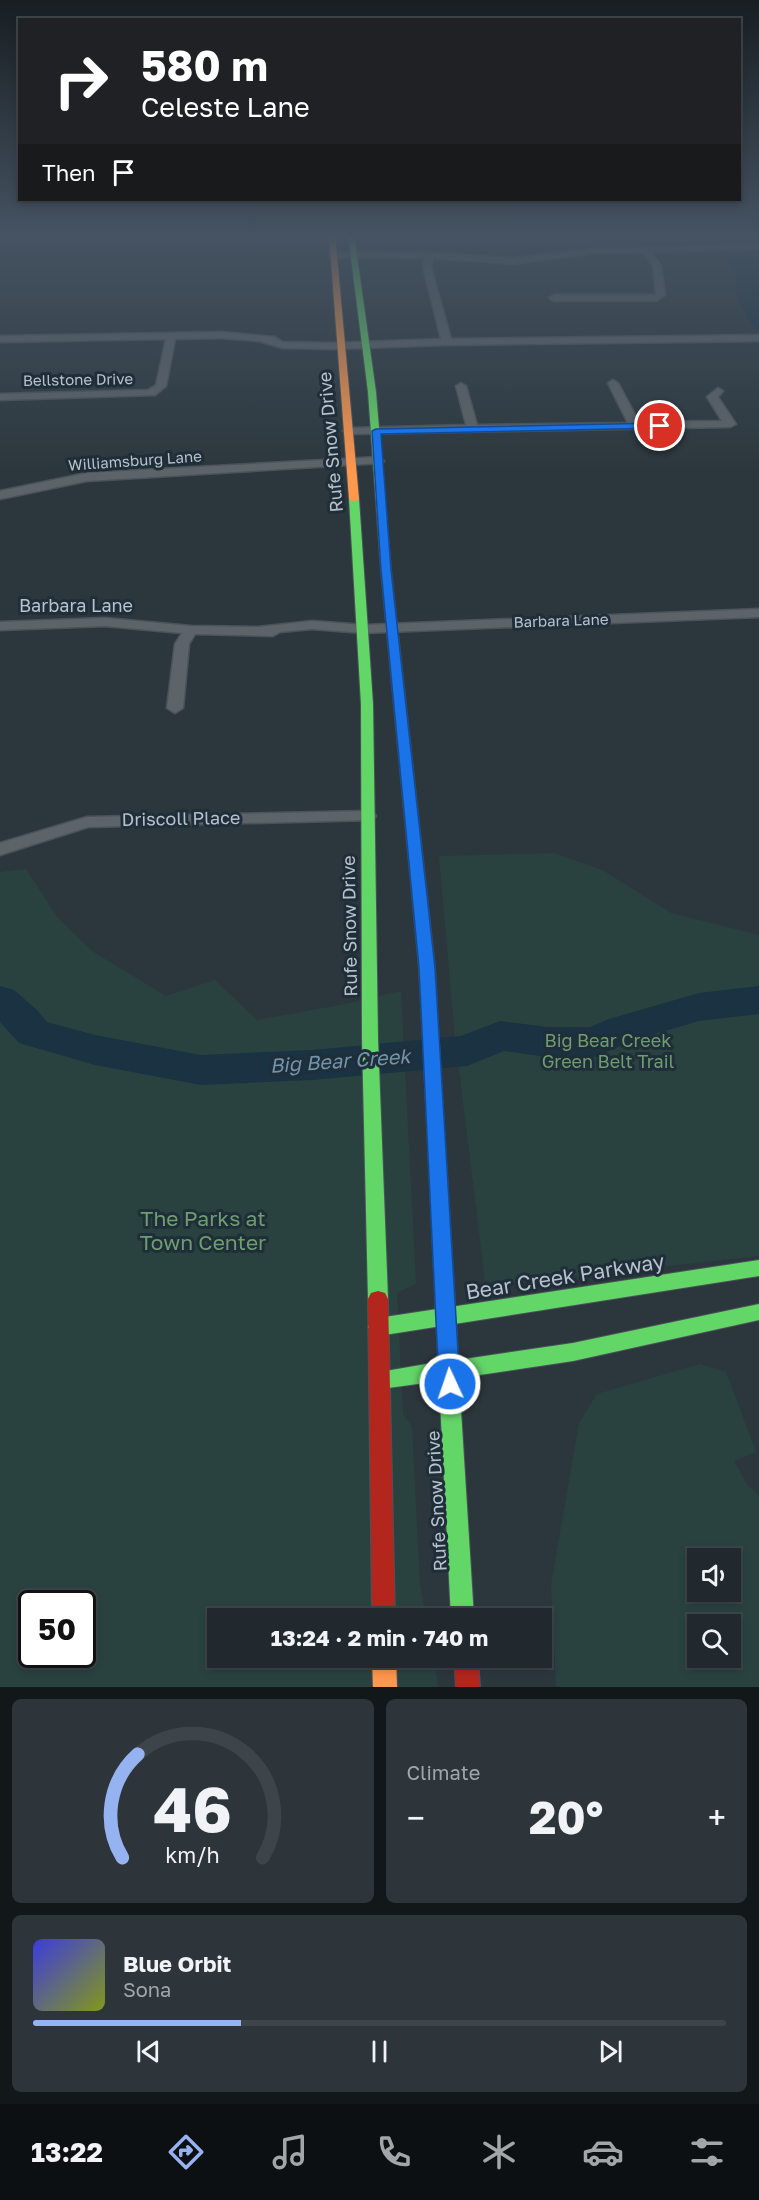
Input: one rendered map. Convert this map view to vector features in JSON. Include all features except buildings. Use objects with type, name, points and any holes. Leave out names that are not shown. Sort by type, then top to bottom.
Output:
[{"type":"main road","name":"Rufe Snow Drive","points":[[346,313],[376,431],[427,968],[461,1608]]},
{"type":"main road","name":"Rufe Snow Drive","points":[[353,313],[349,431],[364,629],[367,704],[369,969],[381,1380],[379,1415],[384,1608]]},
{"type":"main road","name":"Bear Creek Parkway","points":[[378,1328],[759,1268]]},
{"type":"main road","points":[[381,1380],[573,1352],[759,1312]]},
{"type":"main road","points":[[384,1668],[385,1687]]},
{"type":"main road","points":[[467,1668],[468,1687]]},
{"type":"street","points":[[439,313],[447,342]]},
{"type":"street","points":[[0,339],[221,335],[263,340],[282,345],[759,338]]},
{"type":"street","name":"Bellstone Drive","points":[[0,397],[134,394],[156,391],[161,386],[171,336]]},
{"type":"street","points":[[613,383],[636,427]]},
{"type":"street","points":[[461,386],[472,430]]},
{"type":"street","points":[[349,431],[730,424],[712,397],[717,391]]},
{"type":"street","name":"Williamsburg Lane","points":[[0,495],[87,477],[237,470],[275,472],[378,466]]},
{"type":"street","name":"Barbara Lane","points":[[0,626],[105,622],[190,630],[261,631],[298,635],[346,633],[364,629],[759,613]]},
{"type":"street","points":[[175,708],[182,644],[190,630]]},
{"type":"street","name":"Driscoll Place","points":[[0,849],[87,822],[367,816]]},
{"type":"green space","name":"Big Bear Creek Green Belt Trail","points":[[555,853],[604,871],[671,913],[759,935],[759,1256],[496,1285],[485,1280],[455,1038],[439,856]]},
{"type":"green space","name":"The Parks at Town Center","points":[[26,869],[58,918],[92,951],[166,996],[215,980],[257,1020],[401,991],[416,1284],[397,1293],[403,1414],[412,1427],[420,1583],[424,1608],[207,1608],[207,1668],[435,1668],[438,1687],[0,1687],[0,872]]},
{"type":"green space","points":[[700,1364],[726,1372],[756,1452],[734,1461],[747,1484],[759,1496],[759,1687],[556,1687],[551,1585],[579,1423],[597,1394]]},
{"type":"water","points":[[745,313],[759,313],[759,330],[752,326]]},
{"type":"waterway","name":"Big Bear Creek","points":[[0,1000],[23,1020],[33,1033],[95,1050],[201,1070],[312,1065],[467,1051],[500,1036],[547,1042],[595,1042],[623,1029],[699,1007],[759,1000]]},
{"type":"traffic: fast","points":[[361,313],[372,392],[386,570],[427,968],[431,1043]]},
{"type":"traffic: fast","points":[[354,499],[367,704],[370,1039],[378,1299]]},
{"type":"traffic: fast","points":[[378,1327],[759,1268]]},
{"type":"traffic: fast","points":[[381,1380],[573,1352],[759,1312]]},
{"type":"traffic: fast","points":[[447,1336],[461,1608]]},
{"type":"traffic: slow","points":[[339,313],[354,499]]},
{"type":"traffic: slow","points":[[431,1043],[447,1336]]},
{"type":"traffic: slow","points":[[384,1668],[385,1687]]},
{"type":"traffic: jam","points":[[378,1299],[384,1608]]},
{"type":"traffic: jam","points":[[467,1668],[468,1687]]},
{"type":"route","points":[[450,1384],[427,968],[386,570],[376,431],[660,426]]}]
